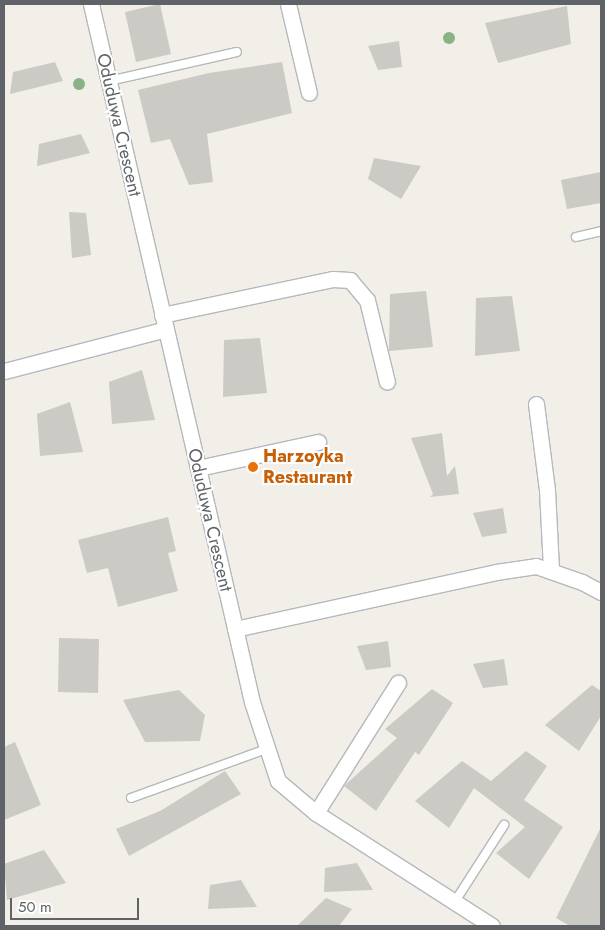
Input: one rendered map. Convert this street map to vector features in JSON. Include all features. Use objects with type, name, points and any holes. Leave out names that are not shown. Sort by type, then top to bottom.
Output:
[{"type":"street","name":"Oduduwa Crescent","points":[[91,4],[235,629],[266,749],[278,781],[316,813],[492,926]]},
{"type":"street","points":[[288,4],[309,93]]},
{"type":"street","points":[[4,372],[164,322],[333,279],[350,280],[367,300],[387,382]]},
{"type":"street","points":[[536,404],[547,490],[551,570]]},
{"type":"street","points":[[198,468],[318,442]]},
{"type":"street","points":[[235,629],[496,572],[536,566],[551,570],[601,592]]},
{"type":"street","points":[[316,813],[398,683]]},
{"type":"lane","points":[[109,81],[237,52]]},
{"type":"lane","points":[[576,238],[601,232]]},
{"type":"lane","points":[[131,798],[266,749]]},
{"type":"lane","points":[[454,903],[504,825]]},
{"type":"building","points":[[160,4],[171,54],[136,62],[125,12]]},
{"type":"building","points":[[567,6],[571,44],[498,63],[485,23]]},
{"type":"building","points":[[399,41],[402,67],[378,70],[368,46]]},
{"type":"building","points":[[55,62],[63,81],[10,94],[13,72]]},
{"type":"building","points":[[282,62],[292,113],[207,134],[213,182],[189,185],[170,139],[151,143],[138,90],[209,73]]},
{"type":"building","points":[[81,134],[90,153],[37,166],[39,144]]},
{"type":"building","points":[[374,158],[421,166],[401,199],[368,179]]},
{"type":"building","points":[[601,172],[601,203],[567,209],[561,180]]},
{"type":"building","points":[[69,212],[86,213],[91,255],[72,258]]},
{"type":"building","points":[[426,291],[433,347],[389,351],[390,294]]},
{"type":"building","points":[[512,296],[520,351],[475,356],[476,298]]},
{"type":"building","points":[[260,338],[267,393],[223,397],[224,340]]},
{"type":"building","points":[[142,370],[155,420],[112,424],[109,382]]},
{"type":"building","points":[[70,402],[83,452],[40,456],[37,414]]},
{"type":"building","points":[[442,433],[447,476],[455,466],[459,494],[430,497],[433,494],[411,438]]},
{"type":"building","points":[[503,508],[507,533],[482,537],[473,513]]},
{"type":"building","points":[[168,517],[176,551],[168,553],[178,591],[118,607],[108,568],[87,573],[78,540]]},
{"type":"building","points":[[59,638],[99,639],[98,693],[58,692]]},
{"type":"building","points":[[388,641],[391,667],[366,670],[357,646]]},
{"type":"building","points":[[504,659],[508,685],[483,688],[473,664]]},
{"type":"building","points":[[592,685],[601,691],[601,716],[579,751],[545,725]]},
{"type":"building","points":[[432,689],[453,703],[419,755],[415,752],[376,811],[344,786],[397,738],[385,729]]},
{"type":"building","points":[[179,690],[205,715],[200,741],[145,742],[123,700]]},
{"type":"building","points":[[15,742],[41,805],[4,820],[4,747]]},
{"type":"building","points":[[526,751],[547,766],[524,800],[563,827],[529,879],[496,853],[525,827],[474,788],[449,828],[415,801],[462,761],[491,781]]},
{"type":"building","points":[[225,771],[241,794],[129,856],[116,829],[160,811]]},
{"type":"building","points":[[601,827],[601,926],[570,926],[556,918]]},
{"type":"building","points":[[44,850],[66,883],[7,900],[4,864]]},
{"type":"building","points":[[357,863],[373,890],[324,892],[325,868]]},
{"type":"building","points":[[241,880],[257,907],[208,909],[210,885]]},
{"type":"building","points":[[326,898],[352,909],[339,926],[297,926]]},
{"type":"place","name":"Harzoyka Restaurant","points":[[253,467]]}]
